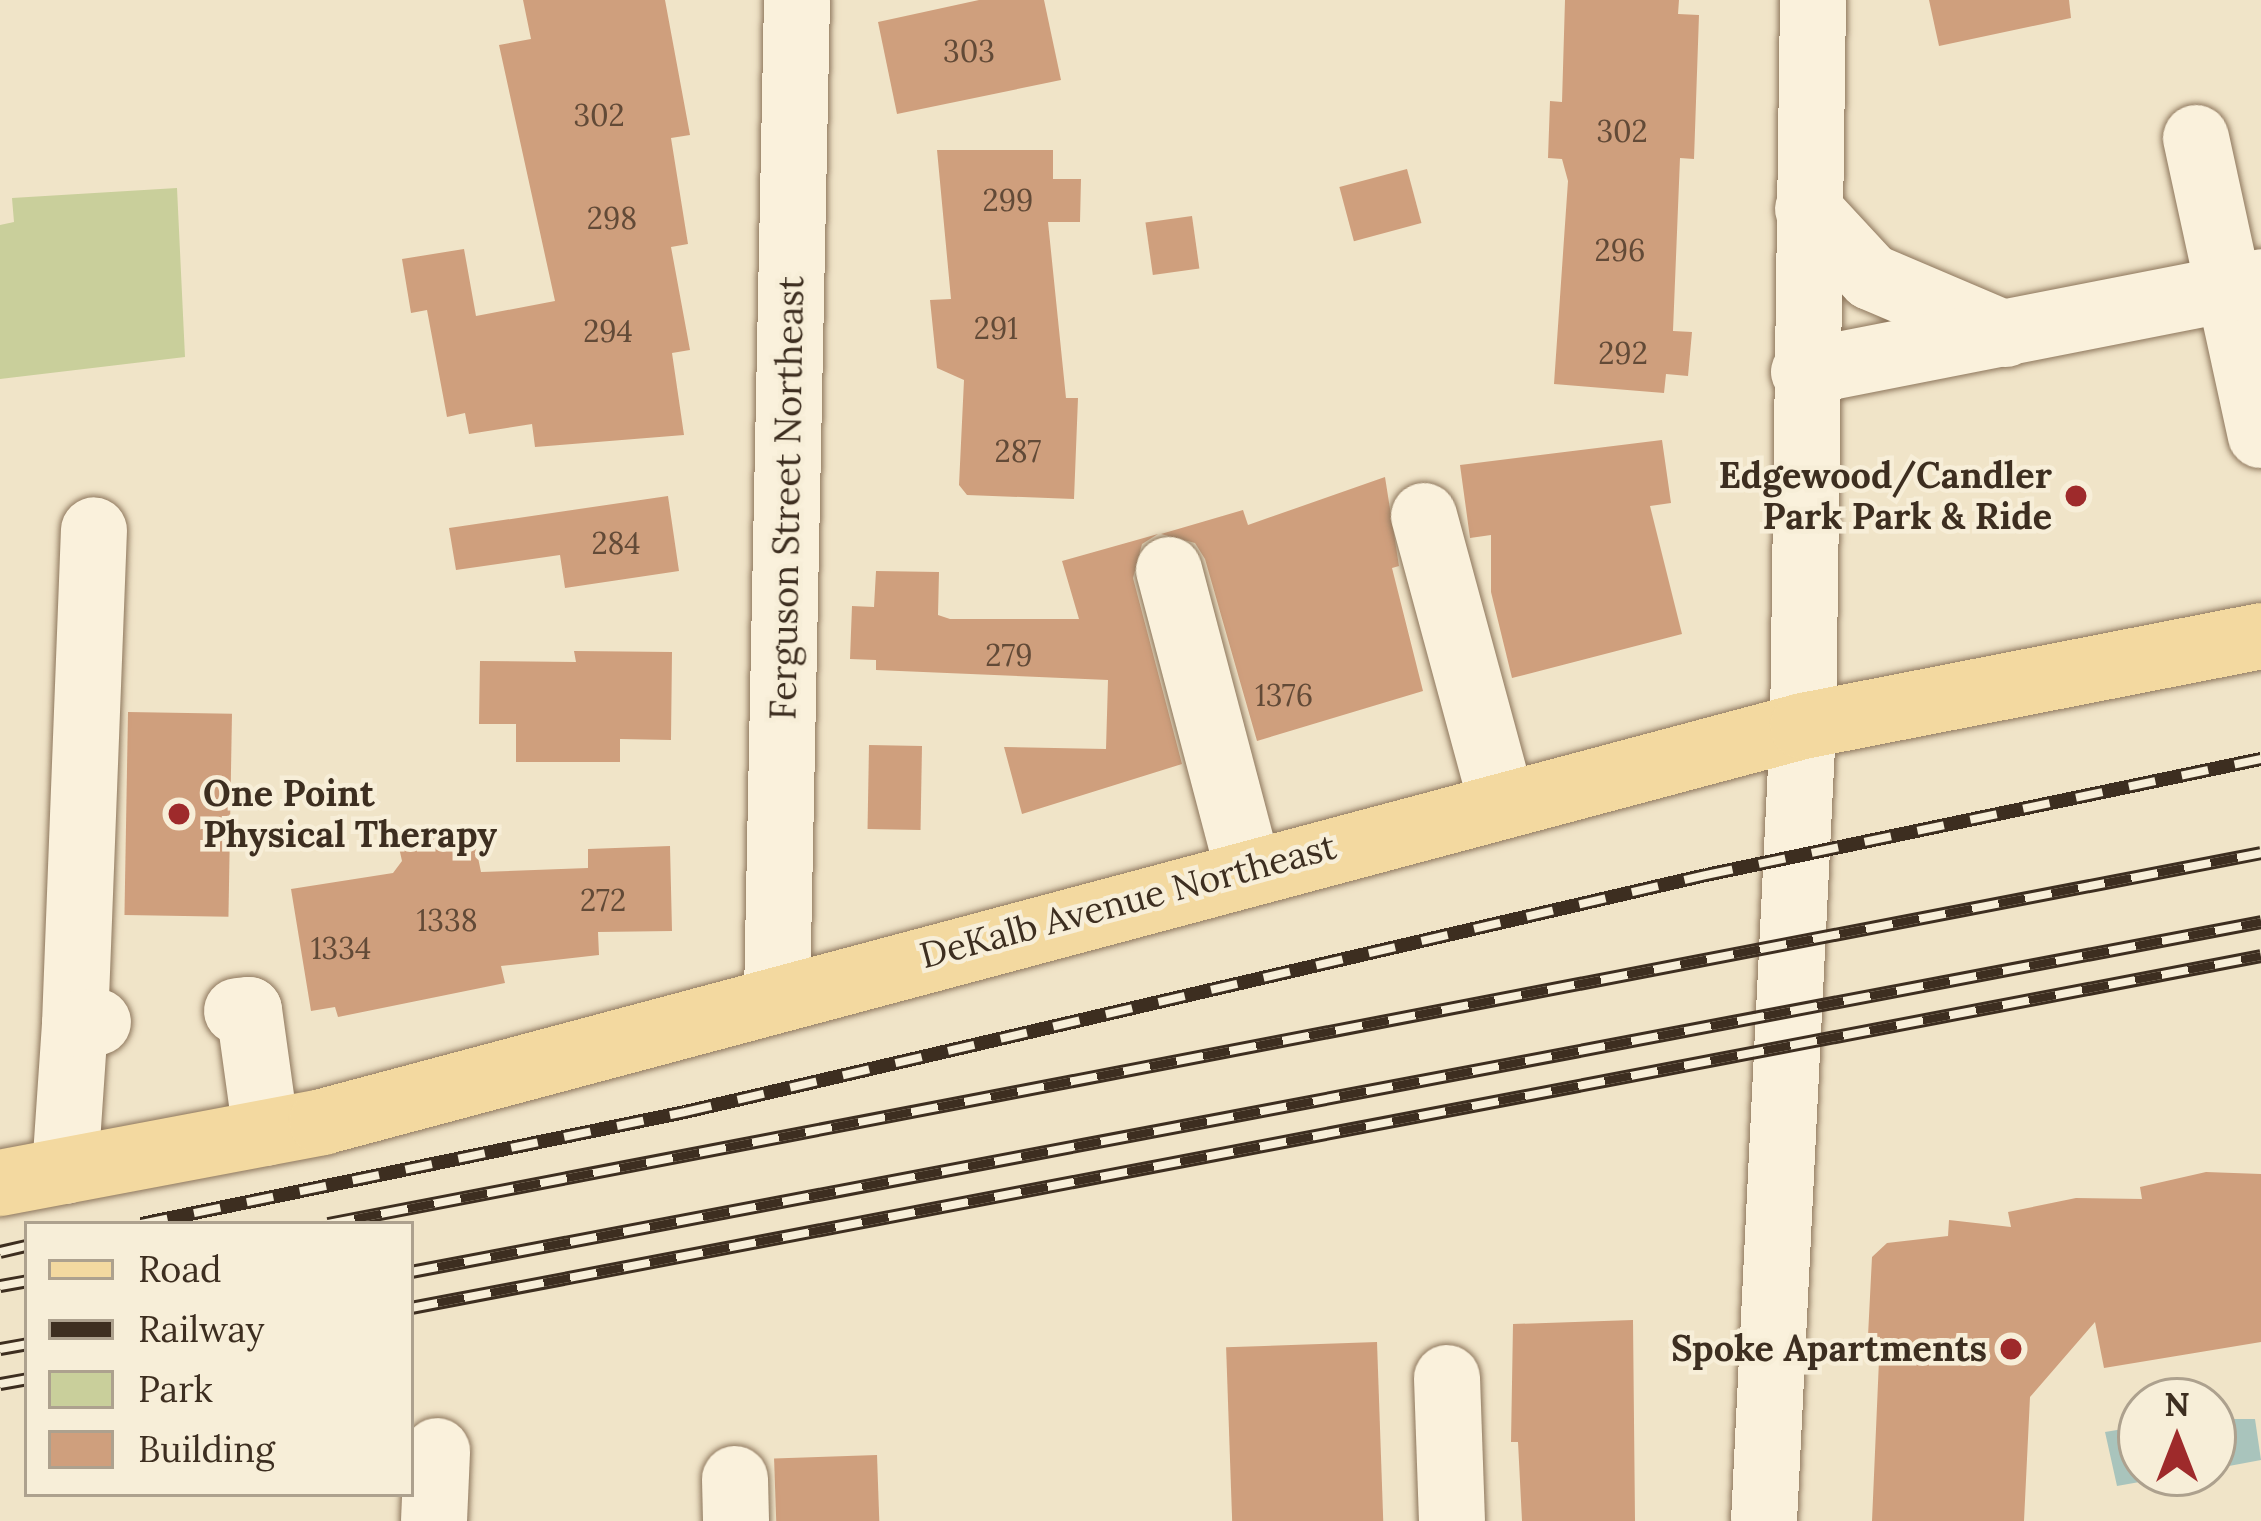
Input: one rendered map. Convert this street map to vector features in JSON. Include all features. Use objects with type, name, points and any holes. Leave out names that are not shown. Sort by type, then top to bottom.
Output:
[{"type":"main road","name":"DeKalb Avenue Northeast","points":[[0,1183],[266,1133],[1502,800],[1803,726],[2261,636]]},
{"type":"street","name":"Ferguson Street Northeast","points":[[776,996],[797,0]]},
{"type":"street","points":[[1764,1521],[1803,726],[1804,372],[1813,0]]},
{"type":"street","points":[[2196,138],[2247,285],[2261,435]]},
{"type":"street","points":[[1808,209],[1871,277],[2005,334]]},
{"type":"street","points":[[1804,372],[2247,285]]},
{"type":"street","points":[[1424,516],[1502,800]]},
{"type":"street","points":[[65,1171],[87,1023],[94,530]]},
{"type":"street","points":[[1169,570],[1248,869]]},
{"type":"street","points":[[237,1011],[249,1010],[266,1133]]},
{"type":"street","points":[[1447,1378],[1452,1521]]},
{"type":"street","points":[[434,1521],[437,1451]]},
{"type":"green space","points":[[177,188],[185,357],[0,379],[0,225],[14,222],[12,198]]},
{"type":"water","points":[[2237,1419],[2255,1419],[2261,1460],[2237,1464]]},
{"type":"water","points":[[2117,1430],[2117,1486],[2105,1432]]},
{"type":"building","points":[[523,0],[665,0],[690,135],[671,138],[688,244],[671,247],[690,350],[672,353],[684,435],[535,447],[532,424],[469,434],[465,413],[447,417],[427,310],[411,313],[402,259],[464,249],[476,316],[555,301],[499,45],[531,39]]},
{"type":"building","points":[[979,0],[1044,0],[1061,80],[897,114],[878,22]]},
{"type":"building","points":[[1565,0],[1679,0],[1678,14],[1699,15],[1694,159],[1680,158],[1673,331],[1692,332],[1688,376],[1666,374],[1664,393],[1554,384],[1568,181],[1562,159],[1548,158],[1550,101],[1562,102]]},
{"type":"building","points":[[1929,0],[2069,0],[2071,18],[1939,46]]},
{"type":"building","points":[[937,150],[1053,150],[1053,179],[1081,179],[1080,222],[1048,222],[1066,398],[1078,398],[1074,499],[967,495],[959,485],[964,380],[937,368],[930,300],[951,299]]},
{"type":"building","points":[[1407,169],[1421,223],[1354,241],[1339,187]]},
{"type":"building","points":[[1192,216],[1199,268],[1153,275],[1145,223]]},
{"type":"building","points":[[1662,440],[1671,503],[1650,506],[1682,634],[1512,678],[1491,592],[1491,535],[1470,538],[1460,465]]},
{"type":"building","points":[[1385,477],[1399,566],[1392,568],[1423,691],[1257,741],[1205,559],[1195,543],[1161,534],[1243,510],[1248,525]]},
{"type":"building","points":[[668,496],[679,571],[565,588],[560,555],[456,570],[449,528]]},
{"type":"building","points":[[1158,534],[1142,544],[1133,578],[1182,764],[1022,814],[1004,747],[1106,749],[1108,680],[876,670],[876,660],[850,659],[852,606],[874,607],[876,571],[939,572],[938,615],[950,619],[1079,619],[1062,561]]},
{"type":"building","points":[[574,651],[672,652],[671,740],[620,739],[620,762],[516,762],[516,724],[479,724],[480,661],[576,662]]},
{"type":"building","name":"One Point Physical Therapy","points":[[128,712],[232,714],[228,917],[124,915]]},
{"type":"building","points":[[869,745],[922,746],[921,830],[868,829]]},
{"type":"building","points":[[449,832],[453,853],[476,848],[481,872],[588,868],[588,849],[670,846],[672,931],[598,932],[599,955],[501,966],[505,983],[338,1017],[335,1007],[311,1011],[291,889],[393,873],[402,861],[398,843]]},
{"type":"building","name":"Spoke Apartments","points":[[2206,1172],[2261,1174],[2261,1342],[2104,1368],[2095,1322],[2030,1397],[2024,1521],[1872,1521],[1880,1337],[1868,1336],[1872,1257],[1887,1243],[1948,1236],[1949,1220],[2011,1227],[2008,1212],[2076,1198],[2142,1199],[2140,1187]]},
{"type":"building","points":[[1633,1320],[1635,1521],[1522,1521],[1518,1442],[1511,1442],[1513,1324]]},
{"type":"building","points":[[1377,1342],[1383,1521],[1232,1521],[1226,1347]]},
{"type":"building","points":[[877,1455],[879,1521],[776,1521],[774,1459]]},
{"type":"railway","points":[[156,1221],[685,1112],[1706,875],[2261,759]]},
{"type":"railway","points":[[344,1221],[2261,853]]},
{"type":"railway","points":[[414,1271],[2261,922]]},
{"type":"railway","points":[[414,1307],[2261,956]]},
{"type":"railway","points":[[0,1252],[24,1247]]},
{"type":"railway","points":[[0,1286],[24,1282]]},
{"type":"railway","points":[[0,1349],[24,1345]]},
{"type":"railway","points":[[0,1384],[24,1380]]},
{"type":"place","name":"Edgewood/Candler Park Park & Ride","points":[[2076,496]]},
{"type":"place","name":"One Point Physical Therapy","points":[[179,814]]},
{"type":"place","name":"Spoke Apartments","points":[[2011,1349]]}]
